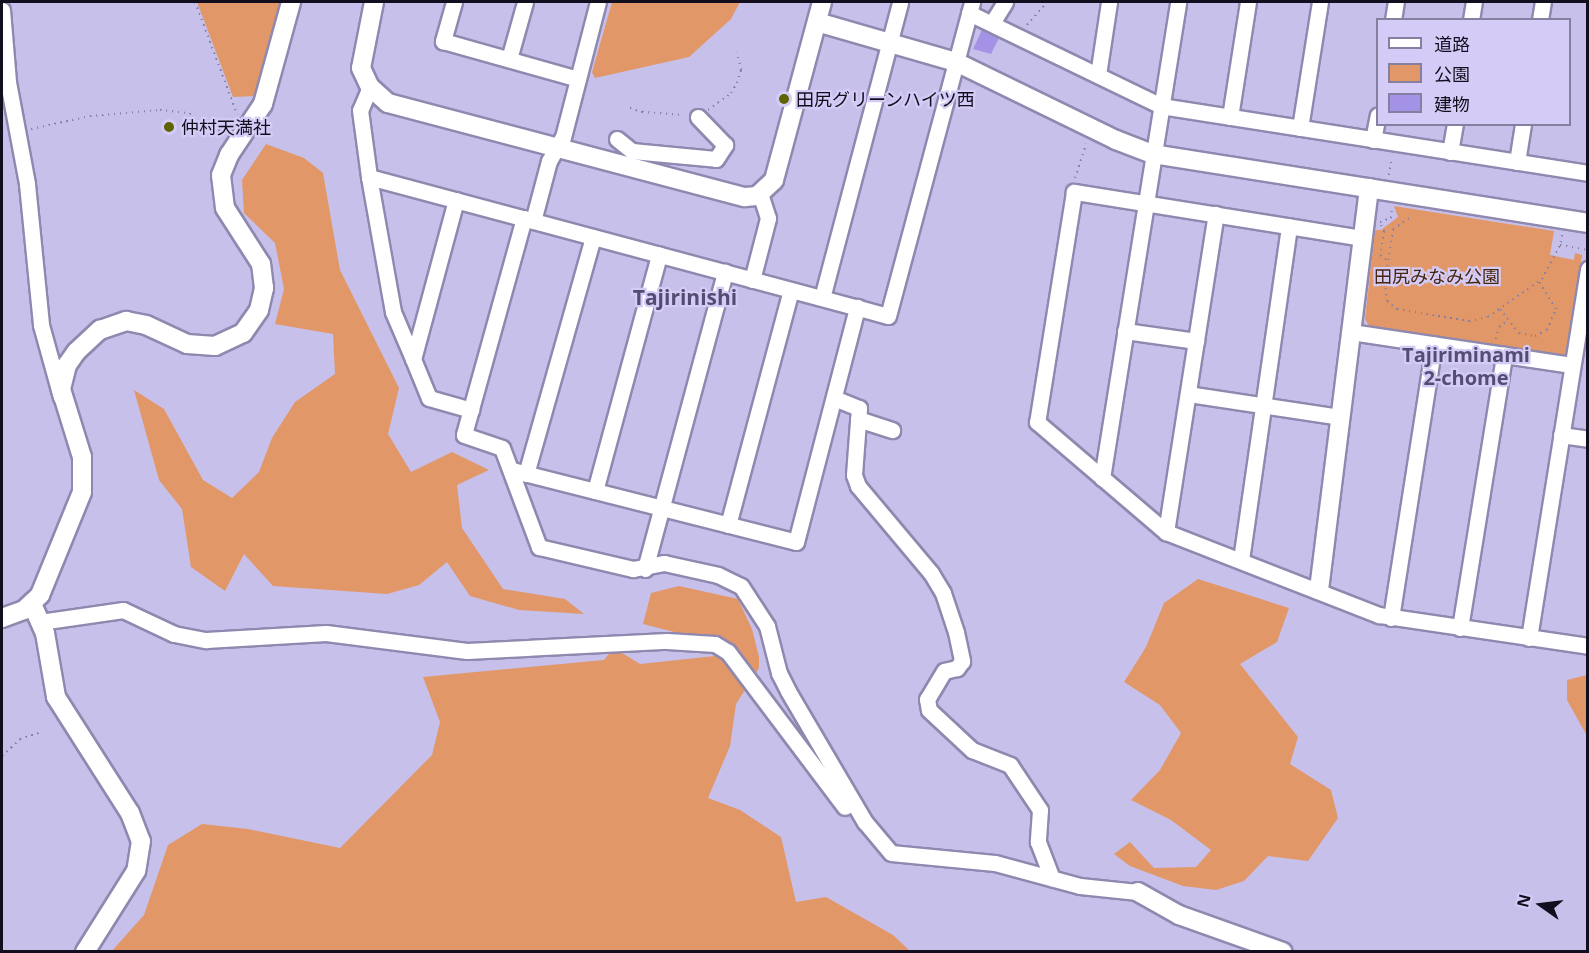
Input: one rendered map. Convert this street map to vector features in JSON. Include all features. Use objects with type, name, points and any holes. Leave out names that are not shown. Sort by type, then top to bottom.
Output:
[{"type":"street","points":[[63,403],[62,383],[67,365],[89,339],[105,327],[126,321],[139,323],[188,344],[215,346],[243,333],[255,318],[263,299],[261,264],[225,208],[221,188],[225,162],[238,136],[263,104],[291,2]]},
{"type":"street","points":[[374,2],[360,64],[370,87],[393,105],[741,197],[760,194],[771,184],[778,169],[822,2]]},
{"type":"street","points":[[453,2],[443,41],[578,79]]},
{"type":"street","points":[[509,59],[525,2]]},
{"type":"street","points":[[598,2],[578,79],[556,148],[528,219],[464,435],[502,448],[519,472],[538,547],[645,569],[664,563],[718,575],[741,586],[767,626],[779,673],[788,691],[853,801],[886,849]]},
{"type":"street","points":[[822,298],[900,2]]},
{"type":"street","points":[[992,23],[1005,2]]},
{"type":"street","points":[[1098,75],[1109,2]]},
{"type":"street","points":[[1102,478],[1178,2]]},
{"type":"street","points":[[1230,117],[1248,2]]},
{"type":"street","points":[[1300,128],[1320,2]]},
{"type":"street","points":[[1393,18],[1396,2]]},
{"type":"street","points":[[1471,18],[1474,2]]},
{"type":"street","points":[[1540,18],[1543,2]]},
{"type":"street","points":[[369,177],[888,316],[971,7],[992,23],[1161,106],[1587,173]]},
{"type":"street","points":[[2,10],[7,116],[16,133],[27,184],[41,324],[63,403],[80,448],[84,483],[45,586],[32,604],[2,618]]},
{"type":"street","points":[[817,22],[956,62],[1116,140],[1154,154],[1587,223]]},
{"type":"street","points":[[370,87],[360,110],[369,177],[393,312],[429,398],[471,410]]},
{"type":"street","points":[[617,139],[632,154],[716,159],[725,145],[698,117]]},
{"type":"street","points":[[1373,140],[1376,121]]},
{"type":"street","points":[[1450,152],[1455,126]]},
{"type":"street","points":[[1517,162],[1523,126]]},
{"type":"street","points":[[1319,590],[1369,188]]},
{"type":"street","points":[[1362,238],[1074,192],[1037,422],[1166,532],[1391,618],[1587,646]]},
{"type":"street","points":[[752,280],[768,218],[760,194]]},
{"type":"street","points":[[413,359],[456,200]]},
{"type":"street","points":[[1166,532],[1216,214]]},
{"type":"street","points":[[1240,560],[1289,226]]},
{"type":"street","points":[[519,472],[593,237]]},
{"type":"street","points":[[595,491],[659,255]]},
{"type":"street","points":[[645,569],[725,272]]},
{"type":"street","points":[[1529,638],[1587,272]]},
{"type":"street","points":[[728,525],[791,290]]},
{"type":"street","points":[[519,472],[796,542],[857,308]]},
{"type":"street","points":[[1125,331],[1196,341]]},
{"type":"street","points":[[1351,332],[1572,365]]},
{"type":"street","points":[[1391,618],[1434,344]]},
{"type":"street","points":[[1460,628],[1499,354]]},
{"type":"street","points":[[1188,393],[1340,417]]},
{"type":"street","points":[[834,398],[854,403],[859,408],[854,476],[858,486],[931,573],[944,593],[963,654],[957,668],[944,671],[927,699],[928,710],[972,750],[1010,765],[1040,810],[1038,842],[1053,878]]},
{"type":"street","points":[[858,418],[892,430]]},
{"type":"street","points":[[1561,435],[1587,439]]},
{"type":"street","points":[[32,604],[40,622],[56,697],[130,813],[141,841],[136,872],[84,951]]},
{"type":"street","points":[[40,622],[123,610],[174,634],[206,640],[326,633],[467,651],[667,641],[715,644],[728,652],[823,774],[866,838],[886,849],[901,856],[995,862],[1080,886],[1138,891],[1179,915],[1282,951]]},
{"type":"path","points":[[16,133],[90,116],[160,110],[190,113],[189,124],[238,136],[236,113],[195,2]]},
{"type":"path","points":[[1018,36],[1047,2]]},
{"type":"path","points":[[630,108],[698,117],[735,87],[741,70],[737,52]]},
{"type":"path","points":[[1074,192],[1088,138]]},
{"type":"path","points":[[1388,179],[1395,143]]},
{"type":"path","points":[[1390,203],[1394,215],[1391,218]]},
{"type":"path","points":[[1374,221],[1391,218]]},
{"type":"path","points":[[1391,218],[1397,226]]},
{"type":"path","points":[[1409,218],[1393,229],[1385,282],[1387,301],[1397,309],[1469,321],[1488,317],[1539,282],[1549,271],[1560,245],[1563,229]]},
{"type":"path","points":[[1383,229],[1380,255],[1388,261]]},
{"type":"path","points":[[1560,245],[1587,250]]},
{"type":"path","points":[[1367,280],[1385,282]]},
{"type":"path","points":[[1500,309],[1524,335],[1535,336],[1550,327],[1555,306],[1539,282]]},
{"type":"path","points":[[1499,354],[1498,329],[1508,320]]},
{"type":"path","points":[[2,756],[20,739],[42,732]]},
{"type":"green space","points":[[197,2],[281,2],[255,96],[233,97]]},
{"type":"green space","points":[[612,2],[740,2],[731,19],[689,57],[595,78],[592,72]]},
{"type":"green space","points":[[266,144],[304,158],[323,173],[340,270],[399,388],[388,434],[411,472],[452,452],[489,470],[457,485],[462,528],[503,589],[565,599],[584,614],[519,610],[470,596],[447,562],[419,585],[387,594],[273,586],[244,554],[225,591],[191,567],[182,509],[159,480],[134,390],[164,409],[203,480],[232,498],[259,472],[272,438],[295,402],[335,374],[333,334],[275,324],[284,289],[275,243],[244,213],[242,180]]},
{"type":"green space","name":"田尻みなみ公園","points":[[1394,206],[1554,231],[1550,255],[1574,260],[1575,253],[1582,255],[1568,353],[1560,358],[1370,328],[1365,319],[1375,230],[1381,230],[1398,217]]},
{"type":"green space","points":[[1198,579],[1289,608],[1277,642],[1240,664],[1298,737],[1290,764],[1331,790],[1338,818],[1308,861],[1268,856],[1244,881],[1216,890],[1183,886],[1130,866],[1114,854],[1130,842],[1154,868],[1196,867],[1211,850],[1171,820],[1131,800],[1160,770],[1181,733],[1160,705],[1124,682],[1146,647],[1164,603]]},
{"type":"green space","points":[[679,586],[738,599],[752,629],[759,657],[759,668],[736,704],[730,746],[708,798],[740,810],[781,837],[796,902],[826,897],[893,935],[910,951],[111,952],[144,915],[168,845],[202,824],[248,829],[340,848],[432,755],[440,722],[423,677],[604,660],[614,648],[640,664],[715,656],[678,633],[643,624],[651,593]]},
{"type":"green space","points":[[1588,675],[1587,736],[1567,700],[1567,680]]},
{"type":"building","points":[[982,30],[999,38],[991,54],[973,49]]},
{"type":"place","name":"田尻グリーンハイツ西","points":[[784,99]]},
{"type":"place","name":"仲村天満社","points":[[169,127]]},
{"type":"district","name":"Tajirinishi","points":[[685,297]]},
{"type":"district","name":"Tajiriminami 2-chome","points":[[1466,366]]}]
